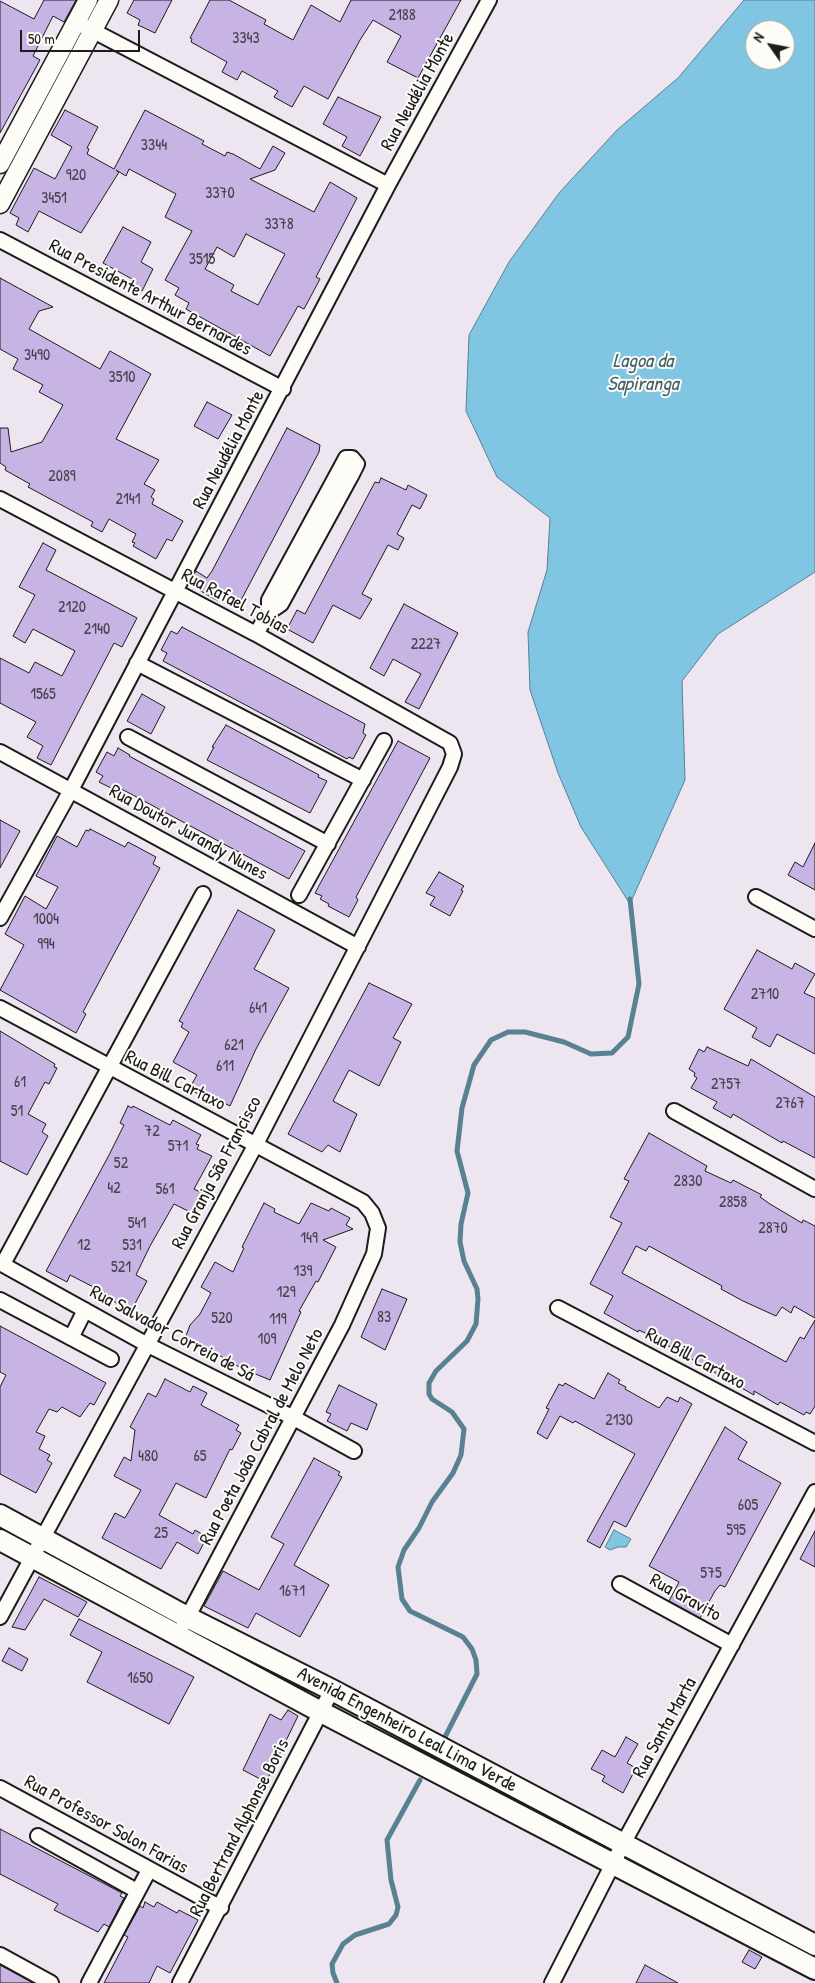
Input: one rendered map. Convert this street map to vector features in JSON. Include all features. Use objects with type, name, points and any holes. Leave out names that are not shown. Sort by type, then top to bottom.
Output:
[{"type":"main road","name":"Avenida Engenheiro Leal Lima Verde","points":[[0,1515],[187,1617],[332,1690],[815,1945]]},
{"type":"main road","name":"Avenida Engenheiro Leal Lima Verde","points":[[0,1540],[321,1712],[612,1865],[734,1925],[815,1969]]},
{"type":"main road","points":[[734,1925],[744,1907]]},
{"type":"street","points":[[0,164],[88,0]]},
{"type":"street","points":[[0,204],[109,0]]},
{"type":"street","name":"Rua Neudélia Monte","points":[[0,918],[71,790],[388,186],[489,0]]},
{"type":"street","points":[[76,22],[388,186]]},
{"type":"street","name":"Rua Presidente Arthur Bernardes","points":[[0,240],[283,389]]},
{"type":"street","points":[[256,634],[269,612],[281,604],[351,476],[357,464],[352,458],[346,458],[269,600],[269,612]]},
{"type":"street","name":"Rua Rafael Tobias","points":[[0,499],[256,634],[450,743]]},
{"type":"street","points":[[137,663],[363,780]]},
{"type":"street","points":[[128,737],[328,844]]},
{"type":"street","points":[[299,895],[384,742]]},
{"type":"street","name":"Rua Granja São Francisco","points":[[0,1616],[30,1557],[256,1144],[358,947],[450,767],[454,754],[450,743]]},
{"type":"street","name":"Rua Doutor Jurandy Nunes","points":[[0,752],[358,947]]},
{"type":"street","points":[[2,1264],[204,894]]},
{"type":"street","points":[[756,897],[815,929]]},
{"type":"street","name":"Rua Bill Cartaxo","points":[[0,1008],[363,1202],[372,1212],[378,1228],[374,1254]]},
{"type":"street","points":[[674,1111],[815,1189]]},
{"type":"street","name":"Rua Poeta João Cabral de Melo Neto","points":[[177,1635],[294,1418],[342,1325],[374,1254]]},
{"type":"street","name":"Rua Salvador Correia de Sá","points":[[2,1264],[146,1344],[294,1418],[354,1451]]},
{"type":"street","points":[[0,1300],[111,1359]]},
{"type":"street","name":"Rua Bill Cartaxo","points":[[558,1308],[815,1443]]},
{"type":"street","points":[[71,1338],[85,1310]]},
{"type":"street","name":"Rua Santa Marta","points":[[552,1983],[612,1865],[815,1492]]},
{"type":"street","name":"Rua Gravito","points":[[620,1584],[732,1645]]},
{"type":"street","name":"Rua Bertrand Alphonse Boris","points":[[180,1983],[221,1908],[332,1690]]},
{"type":"street","name":"Rua Professor Solon Farias","points":[[2,1793],[221,1908]]},
{"type":"street","points":[[38,1836],[137,1891]]},
{"type":"street","points":[[89,1983],[149,1870]]},
{"type":"street","points":[[0,1955],[51,1983]]},
{"type":"water","name":"Lagoa da Sapiranga","points":[[744,0],[815,0],[815,572],[718,634],[682,681],[685,780],[630,904],[581,827],[558,773],[530,690],[528,632],[547,570],[550,518],[497,477],[466,411],[469,335],[509,262],[559,193],[617,130],[678,78]]},
{"type":"water","points":[[614,1530],[631,1539],[626,1547],[610,1550],[605,1547]]},
{"type":"building","points":[[44,0],[76,0],[64,22],[53,16],[33,56],[40,60],[0,133],[0,1],[34,19]]},
{"type":"building","points":[[134,0],[172,0],[155,33],[138,25],[140,20],[127,13]]},
{"type":"building","points":[[210,0],[229,0],[266,20],[264,24],[293,40],[311,5],[340,22],[351,0],[461,0],[418,78],[387,62],[401,36],[373,20],[328,99],[304,86],[292,107],[274,97],[278,91],[242,71],[237,80],[222,72],[227,62],[191,42],[192,39],[190,38]]},
{"type":"building","points":[[338,97],[381,117],[360,156],[342,146],[347,137],[323,124]]},
{"type":"building","points":[[65,110],[98,127],[87,148],[89,149],[87,154],[114,169],[145,110],[204,141],[202,144],[225,156],[227,152],[233,154],[260,169],[273,146],[285,153],[275,170],[250,179],[314,212],[330,182],[357,198],[316,277],[320,279],[304,309],[298,306],[270,356],[186,309],[189,303],[175,295],[179,288],[165,280],[192,231],[165,217],[176,194],[129,169],[126,176],[116,170],[119,172],[81,233],[39,211],[28,232],[16,225],[19,218],[10,213],[34,168],[55,179],[72,147],[51,135]],"holes":[[[246,234],[285,254],[258,305],[231,291],[234,285],[205,269],[217,247],[234,257]]]},
{"type":"building","points":[[123,227],[151,242],[141,262],[153,269],[142,291],[129,284],[132,279],[103,263]]},
{"type":"building","points":[[0,278],[53,307],[39,311],[29,329],[100,369],[110,351],[151,374],[116,439],[159,460],[144,484],[155,490],[151,497],[154,499],[152,504],[183,521],[172,541],[167,539],[156,559],[133,546],[135,543],[132,542],[136,534],[109,519],[102,532],[91,526],[93,522],[28,487],[30,484],[5,470],[6,467],[0,463],[0,428],[8,428],[11,452],[42,442],[63,405],[39,392],[43,385],[13,369],[18,359],[0,349]]},
{"type":"building","points":[[207,402],[232,415],[218,439],[194,426]]},
{"type":"building","points":[[287,428],[320,445],[319,452],[239,604],[221,595],[218,601],[199,590],[194,574],[196,571],[207,578],[212,571]]},
{"type":"building","points":[[381,478],[406,490],[408,485],[427,495],[420,509],[412,505],[397,534],[404,538],[398,550],[388,545],[362,594],[372,599],[360,619],[333,605],[313,643],[287,629],[297,610],[305,614],[375,482],[379,483]]},
{"type":"building","points":[[43,543],[56,550],[46,570],[137,618],[122,647],[114,643],[51,765],[37,758],[43,746],[27,737],[36,722],[0,703],[0,658],[29,673],[35,662],[62,676],[75,651],[33,629],[25,643],[13,636],[35,595],[19,587]]},
{"type":"building","points":[[404,604],[458,633],[419,709],[405,702],[421,674],[393,659],[384,676],[370,668]]},
{"type":"building","points":[[182,627],[365,724],[363,733],[366,735],[353,759],[349,757],[347,759],[163,661],[167,653],[161,650],[171,631],[177,634]]},
{"type":"building","points":[[142,694],[165,707],[151,734],[127,721]]},
{"type":"building","points":[[226,725],[327,781],[310,813],[207,760],[214,747],[212,747]]},
{"type":"building","points":[[398,741],[430,758],[356,897],[358,900],[349,917],[328,906],[329,904],[320,899],[322,896],[315,893]]},
{"type":"building","points":[[118,748],[129,756],[305,851],[289,879],[131,794],[113,785],[111,788],[99,782],[103,776],[96,772],[107,752],[114,756]]},
{"type":"building","points":[[0,820],[20,831],[0,868]]},
{"type":"building","points":[[90,829],[125,847],[128,842],[156,857],[153,864],[160,868],[83,1012],[86,1014],[76,1033],[0,990],[24,945],[5,934],[25,896],[46,909],[58,887],[36,876],[57,836],[77,847],[86,830],[89,831]]},
{"type":"building","points":[[815,843],[815,890],[788,875],[795,862],[803,867]]},
{"type":"building","points":[[439,872],[464,886],[450,916],[430,905],[435,897],[426,893]]},
{"type":"building","points":[[238,910],[275,930],[254,969],[289,988],[256,1049],[230,1106],[204,1093],[202,1096],[189,1089],[197,1075],[173,1062],[189,1032],[181,1027],[183,1023],[179,1021]]},
{"type":"building","points":[[757,950],[792,969],[795,963],[815,974],[804,993],[815,998],[815,1054],[777,1034],[770,1047],[752,1037],[757,1028],[724,1009]]},
{"type":"building","points":[[369,983],[412,1004],[393,1038],[401,1042],[379,1086],[349,1070],[333,1101],[357,1114],[340,1152],[328,1145],[322,1152],[288,1134]]},
{"type":"building","points":[[0,1031],[55,1064],[54,1067],[57,1068],[49,1084],[45,1082],[28,1114],[46,1124],[42,1132],[48,1136],[27,1175],[0,1161]]},
{"type":"building","points":[[707,1047],[748,1066],[751,1059],[815,1097],[815,1158],[783,1141],[782,1143],[733,1114],[731,1118],[713,1108],[717,1102],[691,1088],[697,1078],[694,1076],[695,1073],[689,1069],[699,1049],[704,1052]]},
{"type":"building","points":[[128,1106],[132,1108],[133,1106],[170,1125],[173,1120],[201,1135],[196,1144],[199,1145],[197,1149],[212,1156],[194,1189],[206,1195],[196,1215],[174,1204],[150,1246],[136,1275],[147,1281],[129,1315],[118,1309],[120,1305],[108,1298],[109,1295],[70,1275],[67,1282],[46,1271],[124,1125],[120,1123]]},
{"type":"building","points":[[649,1133],[707,1166],[705,1171],[731,1183],[733,1180],[762,1195],[760,1197],[802,1223],[803,1220],[815,1226],[815,1318],[794,1306],[791,1313],[782,1307],[776,1316],[721,1289],[722,1286],[649,1246],[646,1251],[636,1246],[622,1273],[786,1362],[800,1337],[804,1339],[815,1320],[815,1406],[810,1414],[806,1412],[804,1415],[780,1402],[778,1405],[754,1391],[754,1395],[651,1336],[639,1330],[638,1332],[604,1313],[613,1296],[590,1284],[622,1223],[610,1217],[629,1181],[624,1179]]},
{"type":"building","points":[[264,1203],[275,1209],[274,1212],[299,1224],[311,1203],[329,1211],[331,1208],[350,1218],[346,1225],[353,1229],[323,1240],[336,1247],[318,1282],[316,1281],[299,1311],[301,1312],[270,1380],[241,1368],[186,1336],[190,1325],[200,1314],[211,1293],[201,1287],[215,1262],[233,1272],[244,1248],[242,1247]]},
{"type":"building","points":[[382,1289],[407,1299],[385,1350],[361,1337]]},
{"type":"building","points":[[0,1326],[106,1383],[94,1405],[90,1403],[80,1417],[62,1407],[57,1412],[49,1409],[36,1432],[45,1436],[39,1449],[50,1455],[47,1460],[52,1463],[36,1493],[0,1474],[0,1387],[6,1375],[0,1372]]},
{"type":"building","points":[[608,1373],[620,1380],[618,1383],[626,1387],[625,1389],[659,1408],[667,1397],[678,1402],[680,1397],[692,1404],[626,1527],[614,1521],[600,1548],[587,1541],[635,1454],[575,1421],[573,1423],[560,1416],[547,1439],[537,1433],[549,1409],[546,1408],[559,1384],[563,1386],[565,1383],[594,1399]]},
{"type":"building","points":[[165,1379],[190,1392],[193,1386],[207,1393],[201,1405],[239,1425],[236,1430],[241,1433],[232,1450],[230,1449],[206,1498],[176,1483],[159,1515],[193,1534],[195,1530],[207,1537],[198,1554],[177,1542],[161,1569],[102,1538],[115,1513],[125,1518],[141,1490],[114,1476],[124,1457],[131,1461],[135,1430],[130,1427],[148,1393],[156,1397]]},
{"type":"building","points":[[339,1385],[377,1404],[367,1430],[351,1423],[347,1431],[327,1421],[331,1414],[326,1412]]},
{"type":"building","points":[[725,1427],[747,1442],[738,1459],[781,1483],[725,1587],[720,1585],[715,1591],[700,1618],[669,1601],[679,1582],[649,1566]]},
{"type":"building","points":[[314,1458],[340,1472],[338,1475],[342,1477],[294,1565],[329,1585],[300,1637],[256,1613],[248,1628],[204,1606],[223,1571],[259,1590],[284,1544],[271,1537]]},
{"type":"building","points":[[815,1531],[815,1567],[800,1559]]},
{"type":"building","points":[[39,1577],[87,1602],[78,1617],[44,1599],[25,1630],[12,1627]]},
{"type":"building","points":[[79,1619],[194,1677],[169,1724],[87,1682],[102,1652],[70,1635]]},
{"type":"building","points":[[9,1648],[28,1659],[22,1671],[2,1661]]},
{"type":"building","points":[[288,1710],[298,1716],[266,1782],[243,1770],[270,1714],[281,1720]]},
{"type":"building","points":[[626,1737],[638,1744],[627,1763],[636,1768],[623,1793],[602,1781],[605,1776],[591,1769],[602,1750],[615,1757]]},
{"type":"building","points":[[0,1829],[122,1893],[120,1896],[124,1898],[109,1927],[104,1924],[98,1932],[54,1910],[58,1904],[0,1874]]},
{"type":"building","points":[[145,1902],[154,1907],[157,1902],[177,1913],[179,1910],[198,1920],[170,1973],[157,1966],[149,1983],[104,1983],[128,1937],[124,1935],[140,1906],[143,1908]]},
{"type":"building","points":[[749,1950],[762,1957],[755,1969],[742,1962]]},
{"type":"building","points":[[0,1965],[33,1983],[0,1983]]},
{"type":"building","points":[[645,1965],[678,1983],[636,1983]]},
{"type":"waterway","points":[[445,1737],[477,1674],[476,1660],[472,1649],[463,1637],[410,1611],[402,1599],[398,1567],[404,1550],[419,1528],[432,1502],[453,1473],[461,1455],[464,1429],[452,1412],[432,1399],[429,1394],[429,1383],[436,1371],[467,1341],[476,1324],[477,1289],[464,1261],[460,1242],[461,1224],[468,1193],[457,1151],[462,1108],[474,1065],[491,1040],[508,1032],[525,1032],[564,1042],[591,1054],[612,1053],[628,1037],[639,984],[630,899]]},
{"type":"waterway","points":[[337,1983],[332,1964],[343,1944],[355,1935],[389,1924],[396,1915],[398,1907],[391,1880],[387,1840],[420,1780]]}]
